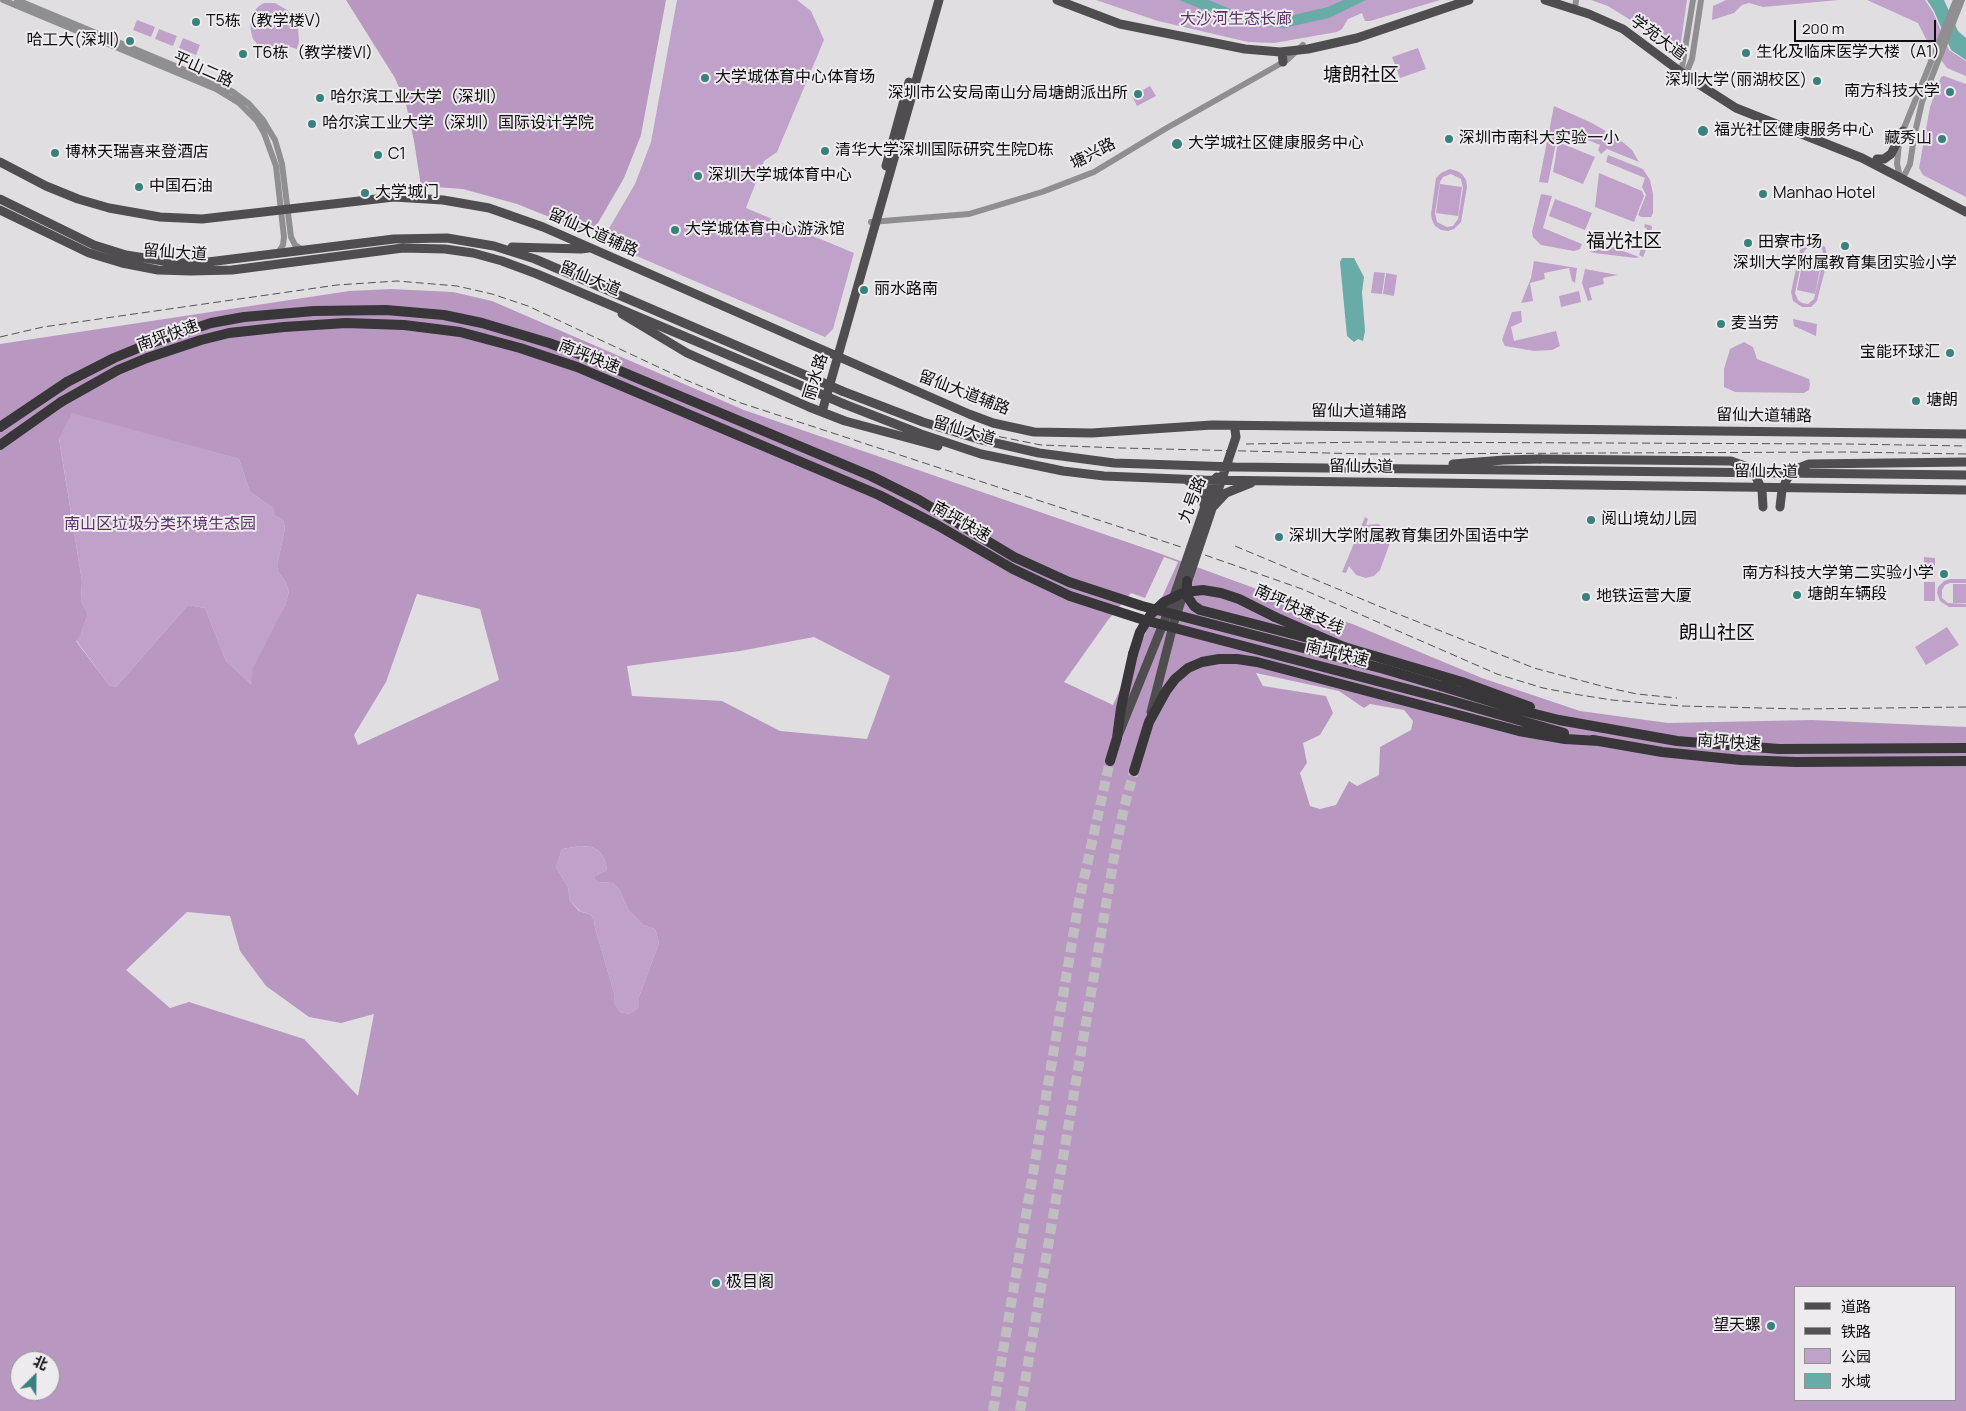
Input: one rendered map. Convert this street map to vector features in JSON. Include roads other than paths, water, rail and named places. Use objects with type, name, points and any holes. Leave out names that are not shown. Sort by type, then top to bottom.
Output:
[{"type":"highway","name":"南坪快速","points":[[0,427],[67,382],[114,358],[148,344],[211,323],[314,311],[379,310],[444,315],[482,323],[582,355],[871,476],[919,500],[1014,557],[1069,582],[1142,606],[1384,669],[1515,709],[1585,726],[1650,738],[1789,749],[1966,748]]},
{"type":"highway","name":"南坪快速","points":[[0,445],[61,402],[118,370],[147,358],[229,333],[284,327],[346,324],[404,326],[460,332],[520,348],[577,367],[879,495],[922,517],[1021,574],[1070,596],[1144,620],[1438,697],[1541,727],[1599,741],[1662,752],[1741,760],[1796,762],[1966,761]]},
{"type":"highway","points":[[1187,581],[1187,596],[1194,606],[1200,610],[1344,647]]},
{"type":"highway","name":"南坪快速支线","points":[[1110,761],[1117,738],[1121,708],[1133,654],[1140,632],[1151,614],[1164,602],[1185,592],[1203,590],[1239,599],[1344,647],[1462,682],[1585,726]]},
{"type":"highway","points":[[1134,770],[1149,722],[1175,679],[1188,668],[1202,662],[1219,659],[1257,662],[1519,731],[1565,739],[1599,741]]},
{"type":"main road","name":"丽水路","points":[[874,222],[893,139],[934,0]]},
{"type":"main road","name":"丽水路","points":[[822,412],[820,404],[939,0]]},
{"type":"main road","points":[[1057,0],[1120,24],[1245,49],[1282,52],[1367,35],[1469,0]]},
{"type":"main road","points":[[1072,0],[1127,20],[1252,46],[1276,48],[1301,48],[1366,30],[1452,0]]},
{"type":"main road","name":"学苑大道","points":[[1544,0],[1573,3],[1623,29],[1744,112],[1901,173],[1966,205]]},
{"type":"main road","points":[[1282,52],[1283,62]]},
{"type":"main road","name":"学苑大道","points":[[1684,72],[1750,108],[1876,159],[1966,212]]},
{"type":"main road","points":[[1876,159],[1884,159],[1891,154],[1903,131]]},
{"type":"main road","name":"留仙大道辅路","points":[[0,162],[63,193],[109,208],[141,215],[202,219],[285,212]]},
{"type":"main road","name":"留仙大道辅路","points":[[0,168],[41,189],[74,202],[142,220],[203,222],[384,197],[443,200],[504,212],[835,358],[956,415],[994,428],[1033,437],[1080,438],[1235,430],[1966,436]]},
{"type":"main road","name":"留仙大道","points":[[0,200],[78,239],[109,251],[144,259],[190,263],[394,239],[432,237],[494,246],[535,259],[842,391],[923,422],[958,434],[1039,453],[1114,463],[1253,468],[1966,475]]},
{"type":"main road","name":"留仙大道","points":[[0,210],[89,253],[122,263],[158,270],[232,270],[395,248],[459,250],[502,260],[594,297],[844,404],[921,434],[981,454],[1063,472],[1180,480],[1966,490]]},
{"type":"main road","points":[[494,246],[585,249]]},
{"type":"main road","points":[[594,297],[687,354],[822,412],[855,424],[936,445],[981,454]]},
{"type":"main road","name":"留仙大道辅路","points":[[835,358],[851,362],[993,423],[1034,432],[1056,434],[1212,425],[1966,436]]},
{"type":"main road","name":"九号路","points":[[1117,738],[1166,619],[1218,480],[1233,447],[1236,437],[1235,430]]},
{"type":"main road","points":[[1233,447],[1236,458],[1253,468]]},
{"type":"main road","points":[[1402,468],[1487,461],[1540,460],[1731,462],[1745,466],[1755,475],[1762,490],[1763,507]]},
{"type":"main road","points":[[1780,507],[1782,490],[1786,479],[1796,469],[1809,464],[1966,462]]},
{"type":"main road","points":[[1180,480],[1193,483],[1202,491],[1206,514]]},
{"type":"main road","points":[[1206,514],[1226,494],[1245,485],[1270,481]]},
{"type":"main road","name":"九号路","points":[[1149,722],[1174,622],[1206,514]]},
{"type":"street","name":"平山二路","points":[[3,0],[216,89],[239,103],[257,122],[269,145],[292,241],[304,250]]},
{"type":"street","name":"平山二路","points":[[17,0],[216,83],[241,97],[263,120],[274,140],[282,164],[285,212],[284,241],[278,253]]},
{"type":"street","points":[[1684,72],[1693,0]]},
{"type":"street","points":[[1684,72],[1691,62],[1701,0]]},
{"type":"street","points":[[1901,173],[1898,150],[1903,131],[1958,10],[1958,0]]},
{"type":"street","points":[[1901,173],[1910,164],[1922,102],[1935,59],[1958,0]]},
{"type":"street","name":"塘兴路","points":[[874,222],[969,214],[1042,192],[1094,172],[1164,129],[1283,62],[1301,48]]},
{"type":"water","points":[[1179,0],[1209,0],[1235,11],[1285,17],[1328,7],[1343,0],[1366,0],[1329,18],[1284,28],[1231,21]]},
{"type":"water","points":[[1927,0],[1944,0],[1958,31],[1966,38],[1966,60],[1951,50],[1934,11]]},
{"type":"water","points":[[1342,258],[1354,258],[1364,277],[1362,292],[1365,331],[1363,341],[1358,339],[1354,342],[1347,336],[1340,262]]},
{"type":"tunnel","points":[[993,1411],[1079,901],[1110,761]]},
{"type":"tunnel","points":[[1020,1411],[1115,852],[1134,771]]},
{"type":"railway","points":[[0,337],[43,327],[337,285],[397,281],[457,286],[492,294],[528,306],[686,380],[741,403],[1181,547]]},
{"type":"railway","points":[[953,423],[996,436],[1041,445],[1121,448],[1368,454],[1848,452],[1966,454]]},
{"type":"railway","points":[[1246,444],[1367,442],[1966,446]]},
{"type":"railway","points":[[1235,546],[1534,668],[1637,694],[1677,698]]},
{"type":"railway","points":[[1205,555],[1302,589],[1497,674],[1543,688],[1612,700],[1681,706],[1801,709],[1966,707]]},
{"type":"place","name":"T5栋（教学楼V）","points":[[196,22]]},
{"type":"place","name":"哈工大(深圳)","points":[[130,41]]},
{"type":"place","name":"生化及临床医学大楼（A1）","points":[[1746,53]]},
{"type":"place","name":"T6栋（教学楼VI）","points":[[243,54]]},
{"type":"place","name":"大学城体育中心体育场","points":[[705,78]]},
{"type":"place","name":"深圳大学(丽湖校区)","points":[[1817,81]]},
{"type":"place","name":"南方科技大学","points":[[1950,92]]},
{"type":"place","name":"深圳市公安局南山分局塘朗派出所","points":[[1138,94]]},
{"type":"place","name":"哈尔滨工业大学（深圳）","points":[[320,98]]},
{"type":"place","name":"哈尔滨工业大学（深圳）国际设计学院","points":[[312,124]]},
{"type":"place","name":"福光社区健康服务中心","points":[[1703,131]]},
{"type":"place","name":"深圳市南科大实验一小","points":[[1449,139]]},
{"type":"place","name":"藏秀山","points":[[1942,139]]},
{"type":"place","name":"大学城社区健康服务中心","points":[[1177,144]]},
{"type":"place","name":"清华大学深圳国际研究生院D栋","points":[[825,151]]},
{"type":"place","name":"博林天瑞喜来登酒店","points":[[55,153]]},
{"type":"place","name":"C1","points":[[378,155]]},
{"type":"place","name":"深圳大学城体育中心","points":[[698,176]]},
{"type":"place","name":"中国石油","points":[[139,187]]},
{"type":"place","name":"大学城门","points":[[365,193]]},
{"type":"place","name":"Manhao Hotel","points":[[1763,194]]},
{"type":"place","name":"大学城体育中心游泳馆","points":[[675,230]]},
{"type":"place","name":"田寮市场","points":[[1748,243]]},
{"type":"place","name":"深圳大学附属教育集团实验小学","points":[[1845,246]]},
{"type":"place","name":"丽水路南","points":[[864,290]]},
{"type":"place","name":"麦当劳","points":[[1721,324]]},
{"type":"place","name":"宝能环球汇","points":[[1950,353]]},
{"type":"place","name":"塘朗","points":[[1916,401]]},
{"type":"place","name":"阅山境幼儿园","points":[[1591,520]]},
{"type":"place","name":"深圳大学附属教育集团外国语中学","points":[[1279,537]]},
{"type":"place","name":"南方科技大学第二实验小学","points":[[1944,574]]},
{"type":"place","name":"塘朗车辆段","points":[[1797,595]]},
{"type":"place","name":"地铁运营大厦","points":[[1586,597]]},
{"type":"place","name":"极目阁","points":[[716,1283]]},
{"type":"place","name":"望天螺","points":[[1771,1326]]},
{"type":"district","name":"塘朗社区","points":[[1361,76]]},
{"type":"district","name":"福光社区","points":[[1624,242]]},
{"type":"district","name":"朗山社区","points":[[1717,634]]},
{"type":"park label","name":"大沙河生态长廊","points":[[1236,20]]},
{"type":"park label","name":"南山区垃圾分类环境生态园","points":[[160,525]]}]
